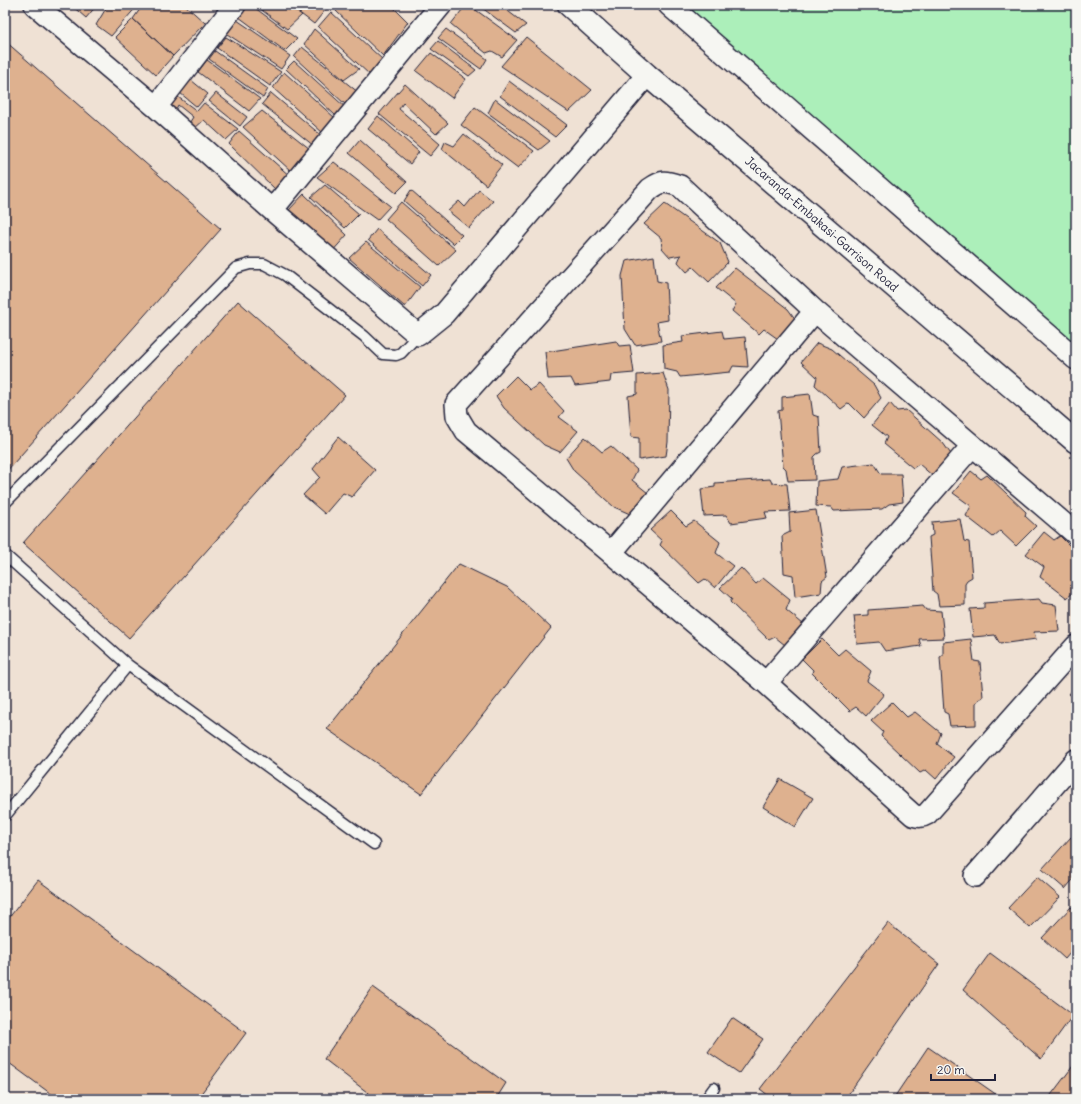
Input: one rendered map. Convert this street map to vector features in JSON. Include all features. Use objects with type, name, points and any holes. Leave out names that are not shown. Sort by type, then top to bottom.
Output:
[{"type":"street","points":[[35,5],[156,107],[272,210],[418,335],[444,314],[647,75]]},
{"type":"street","points":[[156,107],[235,5]]},
{"type":"street","points":[[272,210],[441,5]]},
{"type":"street","name":"Jacaranda-Embakasi-Garrison Road","points":[[569,5],[647,75],[1076,442]]},
{"type":"street","points":[[669,5],[1076,358]]},
{"type":"street","points":[[1076,534],[815,311],[680,186],[668,182],[659,183],[650,189],[456,404],[457,416],[466,431],[766,683],[913,815],[918,817],[927,814],[1076,646]]},
{"type":"street","points":[[611,553],[815,311]]},
{"type":"street","points":[[766,683],[972,446]]},
{"type":"street","points":[[975,876],[1076,760]]},
{"type":"lane","points":[[5,503],[236,268],[250,264],[264,264],[285,275],[364,336],[383,354],[396,355],[401,353],[418,335]]},
{"type":"lane","points":[[5,555],[128,665],[374,844]]},
{"type":"lane","points":[[5,816],[128,665]]},
{"type":"lane","points":[[706,1099],[714,1088]]},
{"type":"green space","points":[[680,5],[1076,5],[1076,353]]},
{"type":"building","points":[[71,5],[97,5],[86,18]]},
{"type":"building","points":[[108,5],[138,5],[111,36],[96,25]]},
{"type":"building","points":[[143,5],[185,5],[205,23],[173,56],[133,19]]},
{"type":"building","points":[[249,5],[297,39],[285,51],[239,17]]},
{"type":"building","points":[[255,5],[286,5],[302,15],[287,29]]},
{"type":"building","points":[[289,5],[321,5],[326,9],[314,24]]},
{"type":"building","points":[[340,5],[391,5],[408,22],[383,56],[336,11]]},
{"type":"building","points":[[466,5],[469,5],[517,40],[502,57],[492,51],[486,53],[451,24]]},
{"type":"building","points":[[478,5],[500,5],[526,25],[516,33]]},
{"type":"building","points":[[331,12],[383,60],[370,75],[318,27]]},
{"type":"building","points":[[133,19],[173,56],[156,75],[115,37]]},
{"type":"building","points":[[237,20],[290,56],[281,69],[227,34]]},
{"type":"building","points":[[314,29],[359,69],[344,80],[304,44]]},
{"type":"building","points":[[446,29],[487,59],[481,69],[438,38]]},
{"type":"building","points":[[226,37],[281,72],[270,86],[217,48]]},
{"type":"building","points":[[526,37],[592,90],[569,112],[501,66]]},
{"type":"building","points":[[5,41],[221,229],[5,473]]},
{"type":"building","points":[[438,41],[476,70],[469,76],[431,49]]},
{"type":"building","points":[[302,47],[359,93],[346,105],[294,57]]},
{"type":"building","points":[[215,51],[268,89],[263,98],[209,59]]},
{"type":"building","points":[[431,53],[466,79],[452,98],[416,71]]},
{"type":"building","points":[[207,60],[260,99],[249,111],[198,72]]},
{"type":"building","points":[[294,61],[346,108],[336,116],[286,69]]},
{"type":"building","points":[[284,72],[335,118],[323,133],[273,88]]},
{"type":"building","points":[[185,75],[208,94],[197,107],[174,88]]},
{"type":"building","points":[[509,81],[567,125],[555,137],[500,96]]},
{"type":"building","points":[[405,84],[448,123],[436,134],[403,103],[399,109],[440,144],[430,156],[379,114]]},
{"type":"building","points":[[216,93],[247,117],[240,126],[209,101]]},
{"type":"building","points":[[271,93],[322,136],[314,146],[262,104]]},
{"type":"building","points":[[178,97],[197,111],[204,103],[238,129],[226,140],[204,120],[194,129],[188,125],[193,117],[178,105],[175,111],[169,105]]},
{"type":"building","points":[[495,99],[550,141],[539,150],[488,113]]},
{"type":"building","points":[[475,107],[534,151],[518,168],[461,125]]},
{"type":"building","points":[[262,111],[310,149],[291,171],[243,127]]},
{"type":"building","points":[[378,116],[419,152],[410,164],[368,129]]},
{"type":"building","points":[[239,131],[291,177],[278,192],[229,144]]},
{"type":"building","points":[[464,134],[502,165],[486,185],[442,149],[445,142],[454,146]]},
{"type":"building","points":[[360,140],[407,182],[396,193],[349,153]]},
{"type":"building","points":[[334,162],[390,206],[377,220],[317,177]]},
{"type":"building","points":[[325,185],[359,214],[345,228],[311,197]]},
{"type":"building","points":[[411,190],[462,235],[453,244],[404,201]]},
{"type":"building","points":[[479,190],[493,201],[469,228],[448,211],[459,201],[465,207]]},
{"type":"building","points":[[304,194],[347,235],[330,254],[289,210]]},
{"type":"building","points":[[401,202],[456,250],[439,266],[386,219]]},
{"type":"building","points":[[665,204],[720,243],[728,262],[709,282],[693,267],[687,272],[678,262],[681,255],[670,257],[662,248],[661,238],[644,224]]},
{"type":"building","points":[[377,229],[431,275],[422,286],[368,240]]},
{"type":"building","points":[[366,242],[420,287],[405,307],[349,258]]},
{"type":"building","points":[[654,256],[657,281],[666,283],[668,320],[657,322],[661,341],[635,345],[625,329],[622,276],[626,261]]},
{"type":"building","points":[[735,268],[788,309],[796,320],[778,339],[764,329],[759,334],[732,311],[736,304],[716,288]]},
{"type":"building","points":[[238,301],[345,395],[129,638],[23,543]]},
{"type":"building","points":[[722,331],[724,339],[745,337],[748,367],[733,366],[730,372],[680,377],[677,372],[664,369],[663,345],[683,342],[682,336]]},
{"type":"building","points":[[616,341],[619,346],[630,345],[634,373],[611,375],[610,382],[575,386],[571,378],[548,379],[545,352]]},
{"type":"building","points":[[817,343],[832,349],[874,385],[881,398],[864,418],[849,403],[841,409],[815,385],[817,377],[801,362]]},
{"type":"building","points":[[663,373],[669,390],[668,442],[666,456],[639,460],[639,438],[631,437],[628,396],[637,394],[637,375]]},
{"type":"building","points":[[516,376],[530,390],[539,384],[564,411],[559,417],[578,431],[560,452],[544,445],[504,408],[496,396]]},
{"type":"building","points":[[810,394],[813,415],[819,417],[821,452],[814,457],[815,480],[788,481],[786,469],[783,466],[778,411],[782,410],[782,397]]},
{"type":"building","points":[[890,403],[897,411],[906,410],[943,443],[953,457],[934,477],[919,464],[913,468],[884,444],[887,437],[872,425]]},
{"type":"building","points":[[338,437],[375,470],[352,497],[343,493],[325,514],[303,495],[320,477],[313,469]]},
{"type":"building","points":[[585,437],[602,452],[611,446],[637,470],[632,480],[648,493],[630,514],[614,507],[574,471],[566,458]]},
{"type":"building","points":[[874,463],[881,474],[901,474],[903,502],[889,504],[882,509],[834,511],[831,507],[816,506],[817,481],[838,479],[842,467]]},
{"type":"building","points":[[971,471],[981,479],[987,475],[1026,512],[1025,516],[1036,526],[1016,546],[1000,531],[993,537],[966,516],[971,506],[953,493]]},
{"type":"building","points":[[770,479],[772,483],[787,484],[790,511],[765,512],[767,518],[731,523],[726,515],[704,516],[701,489],[715,487],[715,483]]},
{"type":"building","points":[[816,510],[827,577],[822,581],[821,593],[795,597],[793,575],[784,573],[782,536],[790,532],[789,513]]},
{"type":"building","points":[[671,511],[686,526],[694,521],[720,542],[716,553],[733,566],[715,588],[705,579],[699,583],[660,545],[662,541],[650,530]]},
{"type":"building","points":[[960,519],[964,541],[969,542],[972,577],[965,583],[965,605],[939,606],[937,594],[933,591],[929,537],[933,535],[932,522]]},
{"type":"building","points":[[1044,532],[1054,540],[1060,536],[1076,552],[1076,595],[1074,592],[1067,598],[1040,577],[1044,567],[1026,554]]},
{"type":"building","points":[[459,564],[507,587],[551,628],[421,794],[327,729]]},
{"type":"building","points":[[741,568],[756,584],[763,578],[790,600],[786,610],[803,624],[785,645],[775,637],[769,640],[730,602],[732,599],[720,588]]},
{"type":"building","points":[[1039,599],[1042,603],[1056,605],[1059,631],[1034,632],[1036,639],[1000,644],[995,635],[973,637],[970,609],[984,608],[984,603]]},
{"type":"building","points":[[923,606],[926,610],[941,611],[944,638],[919,639],[921,646],[885,651],[879,642],[857,644],[854,616],[868,615],[868,610]]},
{"type":"building","points":[[822,639],[838,655],[845,649],[871,671],[867,681],[884,694],[866,716],[856,707],[850,711],[812,673],[813,670],[802,659]]},
{"type":"building","points":[[971,639],[974,661],[980,662],[983,697],[976,703],[976,725],[950,726],[948,714],[944,712],[940,657],[943,655],[943,642]]},
{"type":"building","points":[[1076,686],[1076,700],[1069,694]]},
{"type":"building","points":[[892,702],[907,717],[915,712],[941,733],[937,744],[954,757],[936,779],[926,770],[920,773],[881,736],[883,732],[871,721]]},
{"type":"building","points":[[780,779],[813,798],[795,827],[763,807]]},
{"type":"building","points":[[1071,837],[1076,842],[1076,876],[1065,889],[1042,869]]},
{"type":"building","points":[[1037,877],[1060,897],[1030,928],[1008,908]]},
{"type":"building","points":[[38,880],[246,1033],[197,1099],[58,1099],[5,1060],[5,923]]},
{"type":"building","points":[[1071,907],[1076,911],[1076,946],[1065,959],[1042,938]]},
{"type":"building","points":[[888,923],[939,964],[845,1099],[773,1099],[760,1089]]},
{"type":"building","points":[[990,953],[1073,1015],[1041,1059],[963,990]]},
{"type":"building","points":[[373,987],[506,1083],[496,1099],[376,1099],[324,1059]]},
{"type":"building","points":[[732,1018],[763,1039],[739,1073],[708,1052]]},
{"type":"building","points":[[928,1047],[997,1095],[994,1099],[893,1099]]},
{"type":"building","points":[[1076,1062],[1076,1099],[1048,1099]]}]
